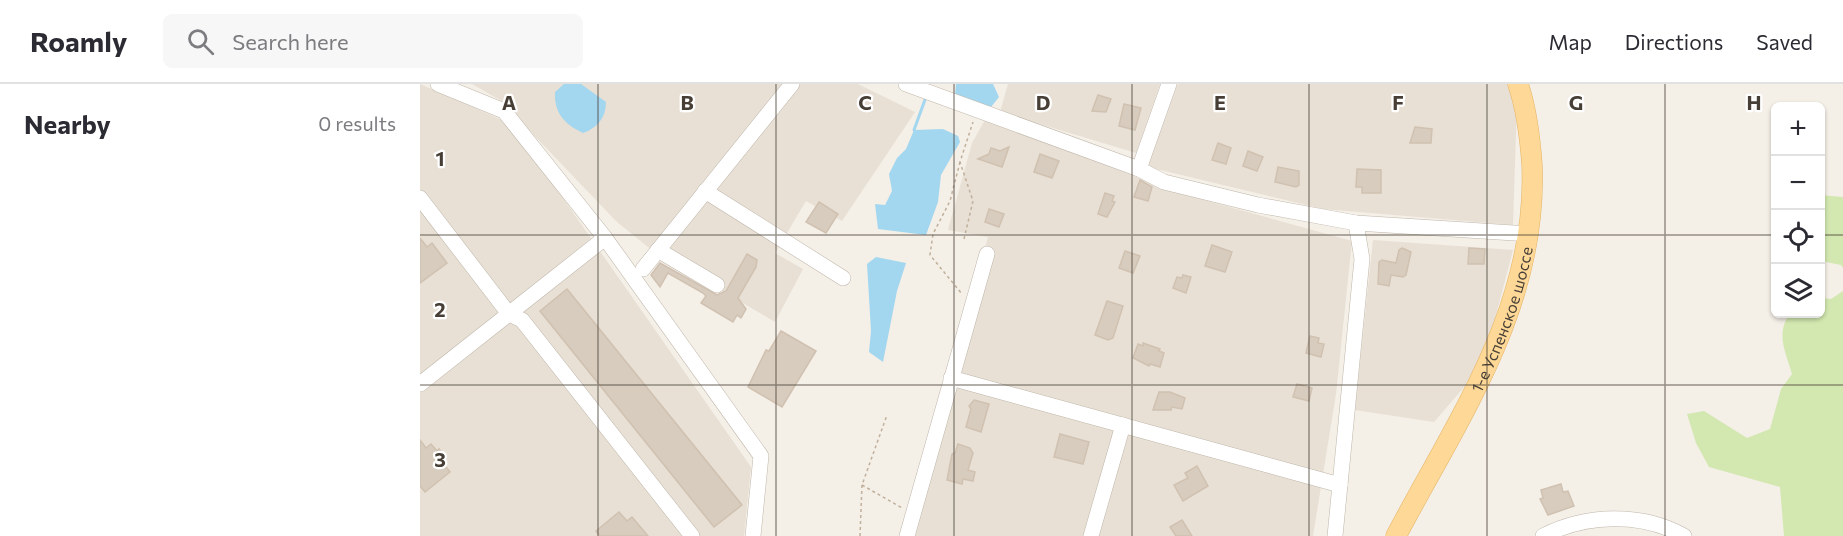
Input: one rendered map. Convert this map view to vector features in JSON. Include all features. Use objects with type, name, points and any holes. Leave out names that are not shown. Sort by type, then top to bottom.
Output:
[{"type":"main road","name":"1-е Успенское шоссе","points":[[1396,536],[1506,324],[1523,268],[1532,201],[1530,139],[1518,84]]},
{"type":"street","points":[[438,84],[504,111],[605,238],[760,456],[753,536]]},
{"type":"street","points":[[643,269],[792,84]]},
{"type":"street","points":[[906,84],[1139,169],[1164,182],[1356,224],[1528,234]]},
{"type":"street","points":[[1139,169],[1169,84]]},
{"type":"street","points":[[705,191],[843,278]]},
{"type":"street","points":[[420,198],[509,314],[522,320],[692,536]]},
{"type":"street","points":[[1335,536],[1362,259],[1356,224]]},
{"type":"street","points":[[420,384],[605,238]]},
{"type":"street","points":[[658,250],[717,285]]},
{"type":"street","points":[[907,536],[987,254]]},
{"type":"street","points":[[951,378],[1340,485]]},
{"type":"street","points":[[1091,536],[1123,425]]},
{"type":"street","points":[[1543,536],[1587,520],[1617,519],[1644,521],[1684,536]]},
{"type":"path","points":[[972,306],[930,255],[933,234],[950,201],[977,110]]},
{"type":"path","points":[[960,162],[973,201],[964,239]]},
{"type":"path","points":[[860,536],[862,485],[887,415]]},
{"type":"path","points":[[862,485],[913,514]]},
{"type":"shaded area","points":[[420,84],[511,124],[751,467],[744,536],[420,536]]},
{"type":"shaded area","points":[[472,84],[858,84],[915,112],[842,221],[806,201],[775,253],[803,269],[775,322],[648,247],[617,222],[500,100]]},
{"type":"shaded area","points":[[1008,84],[1160,84],[1136,153],[1000,112]]},
{"type":"shaded area","points":[[1178,84],[1507,84],[1517,101],[1513,225],[1323,209],[1148,167]]},
{"type":"shaded area","points":[[986,118],[1175,192],[1352,241],[1336,394],[1313,536],[901,536],[988,237],[948,230],[972,143]]},
{"type":"shaded area","points":[[1373,240],[1513,250],[1487,349],[1465,386],[1434,422],[1355,410]]},
{"type":"green space","points":[[1825,195],[1843,197],[1843,268],[1841,265],[1825,262]]},
{"type":"green space","points":[[1843,291],[1843,536],[1784,536],[1780,487],[1709,467],[1696,443],[1687,414],[1704,411],[1747,438],[1770,429],[1781,389],[1792,374],[1782,336],[1786,321],[1788,318],[1825,318],[1825,298],[1831,299]]},
{"type":"water","points":[[564,84],[581,84],[606,102],[602,118],[588,131],[583,133],[576,130],[558,112],[555,92]]},
{"type":"water","points":[[956,84],[993,84],[999,97],[991,107],[955,96]]},
{"type":"water","points":[[943,129],[958,136],[960,142],[941,175],[938,202],[926,235],[878,229],[875,204],[885,205],[892,191],[889,174],[897,158],[906,149],[914,130]]},
{"type":"water","points":[[876,257],[906,263],[897,291],[883,362],[869,352],[871,331],[867,264]]},
{"type":"building","points":[[1098,95],[1111,99],[1106,112],[1092,111]]},
{"type":"building","points":[[1124,104],[1141,108],[1135,130],[1119,126]]},
{"type":"building","points":[[1415,127],[1432,129],[1431,143],[1410,143]]},
{"type":"building","points":[[1218,143],[1231,148],[1226,164],[1212,160]]},
{"type":"building","points":[[1009,147],[1002,167],[978,159],[989,154],[991,148],[1000,151]]},
{"type":"building","points":[[1248,151],[1263,157],[1257,171],[1243,166]]},
{"type":"building","points":[[1040,154],[1059,161],[1052,178],[1034,172]]},
{"type":"building","points":[[1278,167],[1299,171],[1299,185],[1296,187],[1275,182]]},
{"type":"building","points":[[1357,169],[1381,170],[1381,193],[1362,193],[1362,187],[1356,187]]},
{"type":"building","points":[[1140,180],[1152,187],[1148,201],[1134,197]]},
{"type":"building","points":[[1105,193],[1114,196],[1112,201],[1115,202],[1107,217],[1098,214]]},
{"type":"building","points":[[819,202],[838,214],[826,233],[806,222]]},
{"type":"building","points":[[989,209],[1004,214],[999,227],[985,222]]},
{"type":"building","points":[[420,238],[427,247],[432,243],[447,263],[420,283]]},
{"type":"building","points":[[1212,245],[1232,252],[1225,272],[1205,266]]},
{"type":"building","points":[[1402,248],[1411,252],[1406,275],[1403,277],[1391,275],[1389,286],[1378,284],[1379,262],[1382,260],[1396,263],[1399,250]]},
{"type":"building","points":[[1469,248],[1485,249],[1484,264],[1468,264]]},
{"type":"building","points":[[1125,251],[1140,256],[1133,273],[1119,268]]},
{"type":"building","points":[[747,254],[757,260],[756,267],[738,298],[746,309],[741,318],[737,315],[733,322],[701,303],[706,296],[703,293],[668,273],[660,287],[651,275],[660,263],[717,295],[726,291]]},
{"type":"building","points":[[1183,275],[1191,277],[1186,293],[1173,288],[1177,277],[1182,278]]},
{"type":"building","points":[[567,289],[742,505],[714,527],[540,311]]},
{"type":"building","points":[[1107,301],[1123,306],[1113,338],[1108,340],[1095,335]]},
{"type":"building","points":[[781,331],[816,351],[782,407],[748,387],[766,350],[769,351]]},
{"type":"building","points":[[1310,336],[1319,338],[1318,343],[1324,344],[1321,357],[1306,353]]},
{"type":"building","points":[[1143,343],[1160,349],[1159,351],[1164,353],[1160,367],[1150,364],[1149,366],[1133,358],[1138,344],[1143,346]]},
{"type":"building","points":[[1297,384],[1312,388],[1309,401],[1293,397]]},
{"type":"building","points":[[1159,392],[1170,392],[1185,398],[1182,409],[1172,407],[1171,410],[1153,410]]},
{"type":"building","points":[[974,400],[989,404],[981,432],[966,427],[971,409],[969,406]]},
{"type":"building","points":[[1060,434],[1089,442],[1083,464],[1054,457]]},
{"type":"building","points":[[420,440],[426,448],[431,444],[437,451],[439,449],[446,458],[442,462],[450,472],[425,492],[420,486]]},
{"type":"building","points":[[958,444],[970,448],[973,453],[968,470],[975,472],[973,481],[963,479],[962,484],[947,480],[952,454],[955,453]]},
{"type":"building","points":[[1197,466],[1208,486],[1183,501],[1174,485],[1188,478],[1185,473]]},
{"type":"building","points":[[1561,484],[1563,492],[1568,491],[1574,506],[1548,515],[1540,499],[1543,498],[1541,490]]},
{"type":"building","points":[[619,512],[627,521],[632,517],[648,536],[600,536],[596,531]]},
{"type":"building","points":[[1182,520],[1192,536],[1176,536],[1170,527]]},
{"type":"waterway","points":[[914,130],[926,97]]}]
